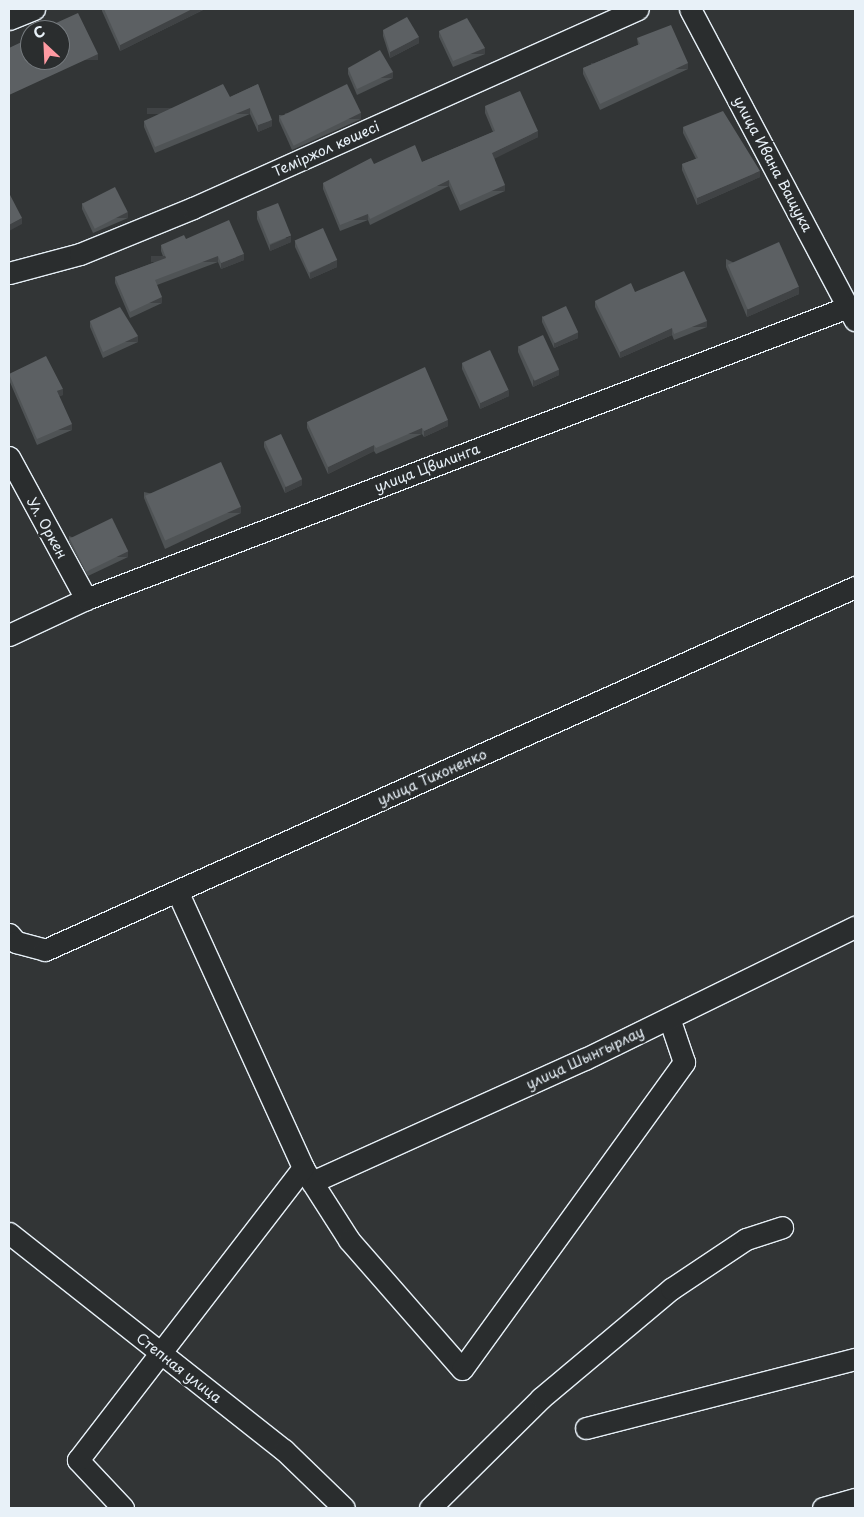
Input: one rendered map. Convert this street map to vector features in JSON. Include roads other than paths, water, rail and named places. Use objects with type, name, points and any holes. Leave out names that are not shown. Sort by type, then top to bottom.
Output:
[{"type":"street","points":[[9,19],[34,9]]},
{"type":"street","name":"Теміржол көшесі","points":[[9,273],[80,254],[193,208],[638,9]]},
{"type":"street","name":"улица Ивана Ващука","points":[[690,9],[852,313]]},
{"type":"street","name":"улица Цвилинга","points":[[9,634],[86,599],[852,313]]},
{"type":"street","name":"Ул. Оркен","points":[[9,457],[86,599]]},
{"type":"street","name":"улица Тихоненко","points":[[9,934],[16,942],[46,950],[855,587]]},
{"type":"street","points":[[176,891],[307,1175],[349,1240],[462,1370],[684,1062],[669,1018]]},
{"type":"street","name":"улица Шынгырлау","points":[[307,1175],[669,1018],[855,927]]},
{"type":"street","points":[[123,1508],[78,1460],[307,1175]]},
{"type":"street","points":[[430,1508],[540,1398],[671,1289],[746,1239],[782,1227]]},
{"type":"street","name":"Степная улица","points":[[9,1233],[161,1355],[284,1450],[344,1508]]},
{"type":"street","points":[[586,1428],[855,1359]]},
{"type":"street","points":[[823,1508],[855,1499]]}]
